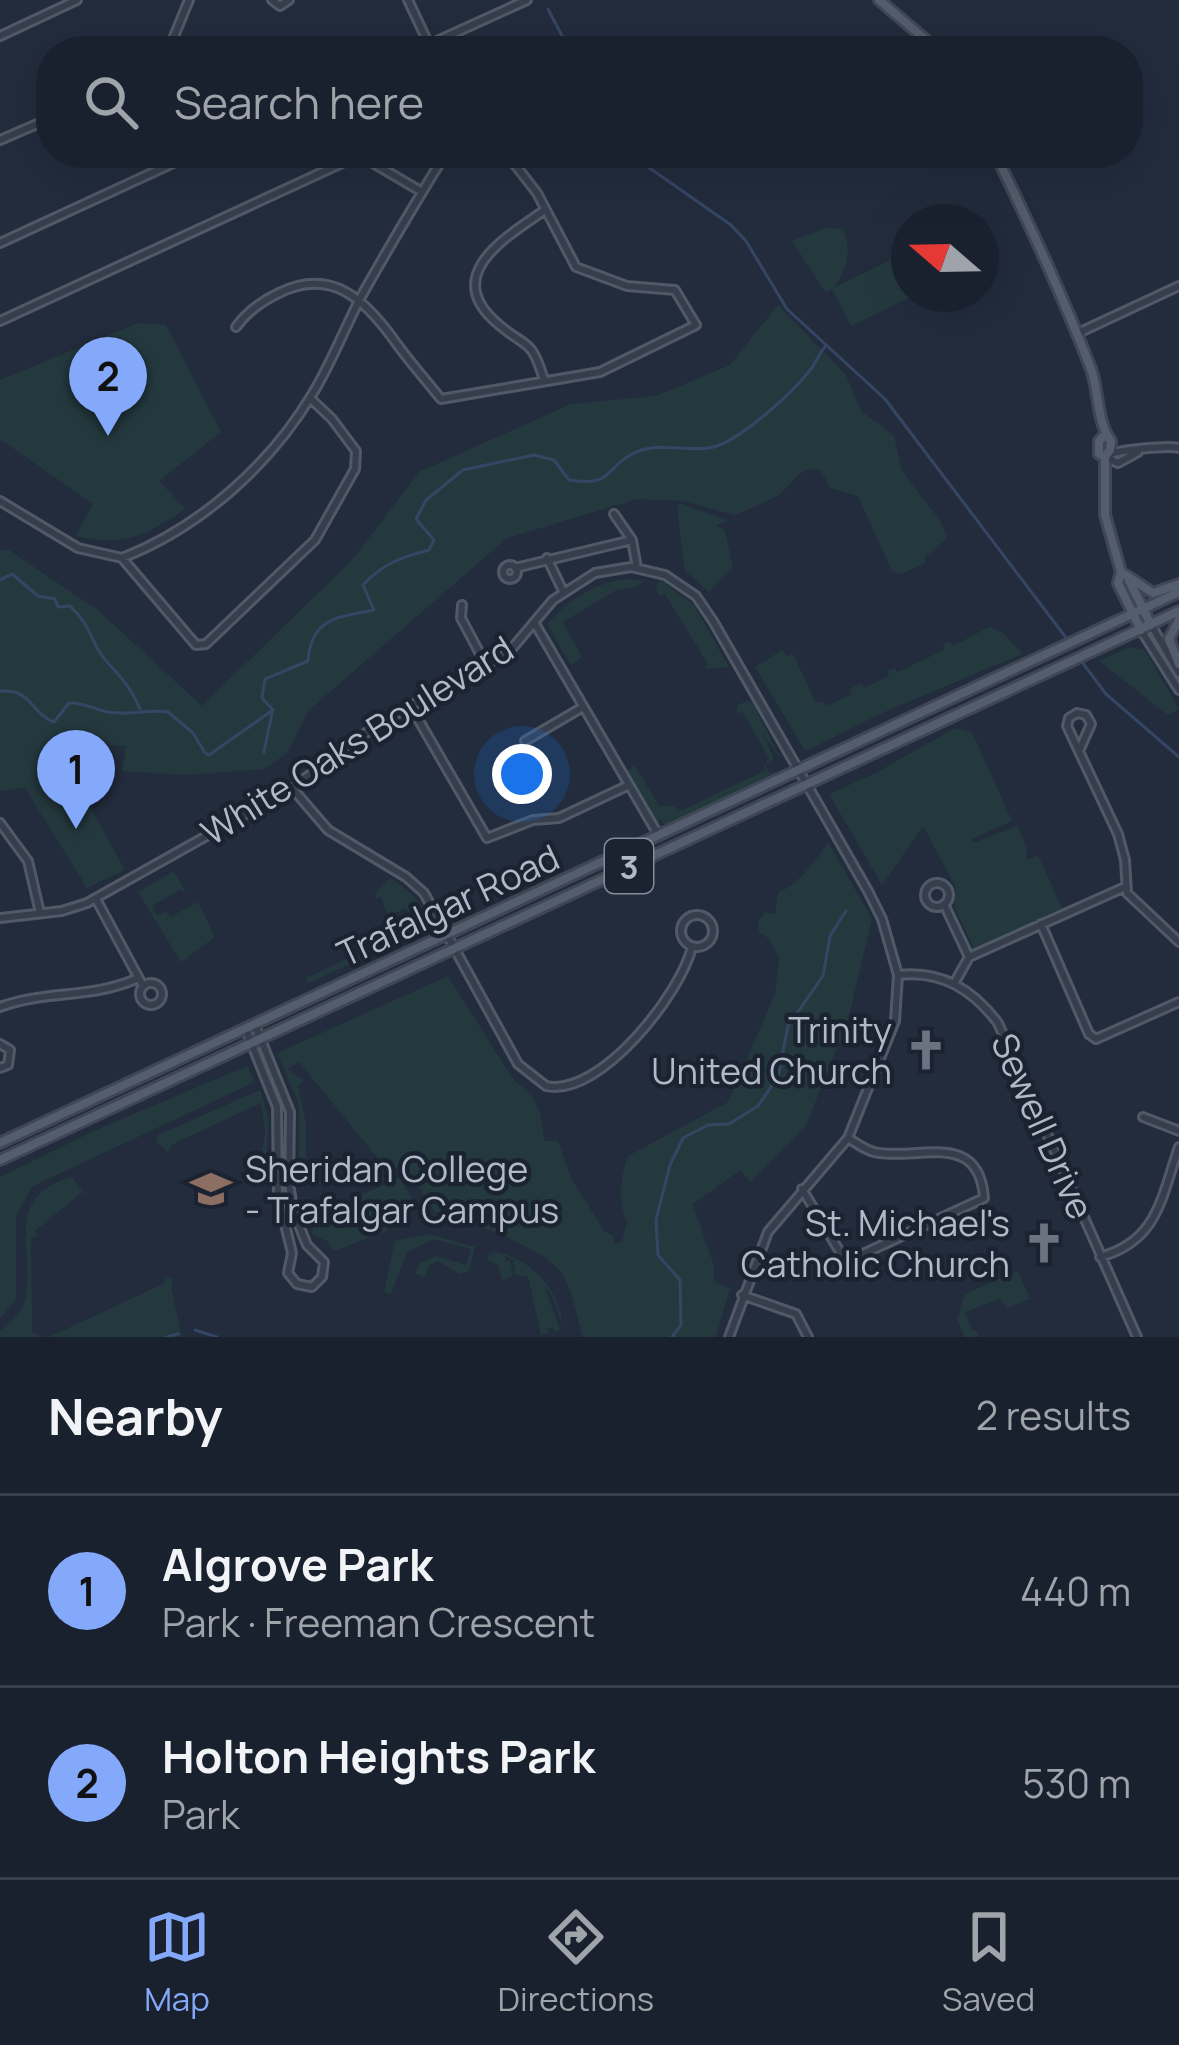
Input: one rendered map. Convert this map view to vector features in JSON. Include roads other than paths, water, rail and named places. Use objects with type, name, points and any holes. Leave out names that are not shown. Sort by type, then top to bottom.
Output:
[{"type":"main road","points":[[879,0],[921,36]]},
{"type":"main road","points":[[1002,168],[1098,388],[1105,435],[1099,441],[1099,454],[1105,457],[1106,528],[1151,625]]},
{"type":"main road","points":[[1125,576],[1153,592],[1179,588]]},
{"type":"main road","points":[[1125,576],[1118,583],[1141,630]]},
{"type":"main road","name":"Trafalgar Road","points":[[0,1143],[1144,610],[1179,588]]},
{"type":"main road","points":[[1179,616],[1169,639],[1179,664]]},
{"type":"main road","name":"Trafalgar Road","points":[[0,1160],[806,783],[1179,616]]},
{"type":"street","points":[[0,36],[77,0]]},
{"type":"street","points":[[173,36],[189,0]]},
{"type":"street","points":[[272,0],[280,6],[289,0]]},
{"type":"street","points":[[408,0],[424,36]]},
{"type":"street","points":[[454,36],[527,0]]},
{"type":"street","points":[[0,140],[36,124]]},
{"type":"street","points":[[0,243],[162,168]]},
{"type":"street","points":[[0,321],[331,168]]},
{"type":"street","points":[[382,168],[422,192]]},
{"type":"street","points":[[122,558],[177,530],[233,489],[282,440],[437,168]]},
{"type":"street","points":[[236,327],[271,297],[297,285],[324,283],[350,291],[380,318],[441,399],[600,372],[696,325],[675,290],[627,286],[576,267],[516,168]]},
{"type":"street","points":[[544,210],[486,252],[474,280],[490,316],[535,350],[545,381]]},
{"type":"street","points":[[1076,334],[1179,286]]},
{"type":"street","points":[[0,501],[78,548],[122,558],[196,645],[206,644],[315,540],[356,470],[356,452],[332,418],[310,398]]},
{"type":"street","points":[[1105,457],[1118,463],[1138,452],[1176,446]]},
{"type":"street","points":[[614,514],[632,540],[637,568],[676,580],[700,602],[883,919],[898,975],[895,1021],[848,1138],[768,1232],[729,1337]]},
{"type":"street","points":[[515,568],[632,540]]},
{"type":"street","points":[[547,558],[563,591]]},
{"type":"street","name":"White Oaks Boulevard","points":[[0,918],[75,908],[97,898],[292,788],[378,724],[509,652],[563,591],[596,573],[637,568]]},
{"type":"street","points":[[462,605],[461,618],[486,665]]},
{"type":"street","points":[[534,622],[658,836]]},
{"type":"street","points":[[1151,625],[1179,673]]},
{"type":"street","points":[[1141,630],[1179,690]]},
{"type":"street","points":[[411,707],[487,838],[533,820],[559,818],[629,785]]},
{"type":"street","points":[[525,741],[583,707]]},
{"type":"street","points":[[1079,751],[1090,724],[1086,715],[1077,713],[1067,727],[1118,834],[1130,898],[1179,942]]},
{"type":"street","points":[[292,788],[338,837],[416,884],[434,908],[518,1064],[537,1082],[556,1088],[588,1080],[613,1062],[680,977],[692,946]]},
{"type":"street","points":[[0,823],[28,860],[40,913]]},
{"type":"street","points":[[898,975],[955,982],[968,957],[1125,886]]},
{"type":"street","points":[[0,1007],[139,983],[97,898]]},
{"type":"street","points":[[944,904],[968,957]]},
{"type":"street","points":[[690,916],[702,916],[713,927],[712,938],[705,945],[692,946],[683,940],[682,926],[690,916]]},
{"type":"street","points":[[1041,923],[1089,1034],[1096,1040],[1179,1002]]},
{"type":"street","name":"Sewell Drive","points":[[955,982],[979,997],[998,1023],[1137,1337]]},
{"type":"street","points":[[250,1028],[290,1112],[291,1198],[302,1236],[322,1259],[324,1269],[312,1286],[292,1280],[288,1268],[292,1257],[278,1196],[277,1107],[256,1041]]},
{"type":"street","points":[[0,1044],[10,1049],[12,1057],[0,1068]]},
{"type":"street","points":[[1143,1117],[1179,1131]]},
{"type":"street","points":[[802,1189],[843,1257],[850,1260],[983,1198],[984,1190],[971,1165],[955,1154],[941,1150],[876,1153],[848,1138]]},
{"type":"street","points":[[1100,1257],[1124,1250],[1146,1232],[1179,1148]]},
{"type":"street","points":[[292,1257],[314,1253]]},
{"type":"street","points":[[742,1295],[796,1314],[808,1337]]},
{"type":"waterway","points":[[548,9],[562,36]]},
{"type":"waterway","points":[[649,168],[731,225],[746,241],[787,309],[885,399],[1067,639]]},
{"type":"waterway","points":[[0,691],[25,697],[54,722],[69,703],[116,713],[168,712],[193,733],[209,755],[273,710],[262,698],[265,679],[308,661],[321,628],[338,618],[374,610],[363,585],[370,578],[393,562],[429,550],[434,540],[416,519],[426,500],[463,470],[534,455],[554,460],[569,480],[594,481],[643,450],[720,445],[778,403],[826,346]]},
{"type":"waterway","points":[[0,580],[12,574],[38,596],[55,599],[58,607],[70,606],[140,709]]},
{"type":"waterway","points":[[1082,662],[1106,694],[1179,757]]},
{"type":"waterway","points":[[264,752],[272,713]]},
{"type":"waterway","points":[[672,1337],[681,1325],[680,1280],[658,1255],[656,1220],[670,1165],[683,1138],[708,1125],[729,1124],[758,1106],[778,1077],[788,1026],[823,976],[830,936],[846,911]]},
{"type":"waterway","points":[[195,1330],[217,1337]]},
{"type":"waterway","points":[[167,1337],[178,1334]]},
{"type":"place","name":"Holton Heights Park","points":[[108,436]]},
{"type":"place","name":"Algrove Park","points":[[76,829]]},
{"type":"place","name":"Trinity United Church","points":[[926,1050]]},
{"type":"place","name":"Sheridan College - Trafalgar Campus","points":[[211,1189]]},
{"type":"place","name":"St. Michael's Catholic Church","points":[[1044,1243]]}]
